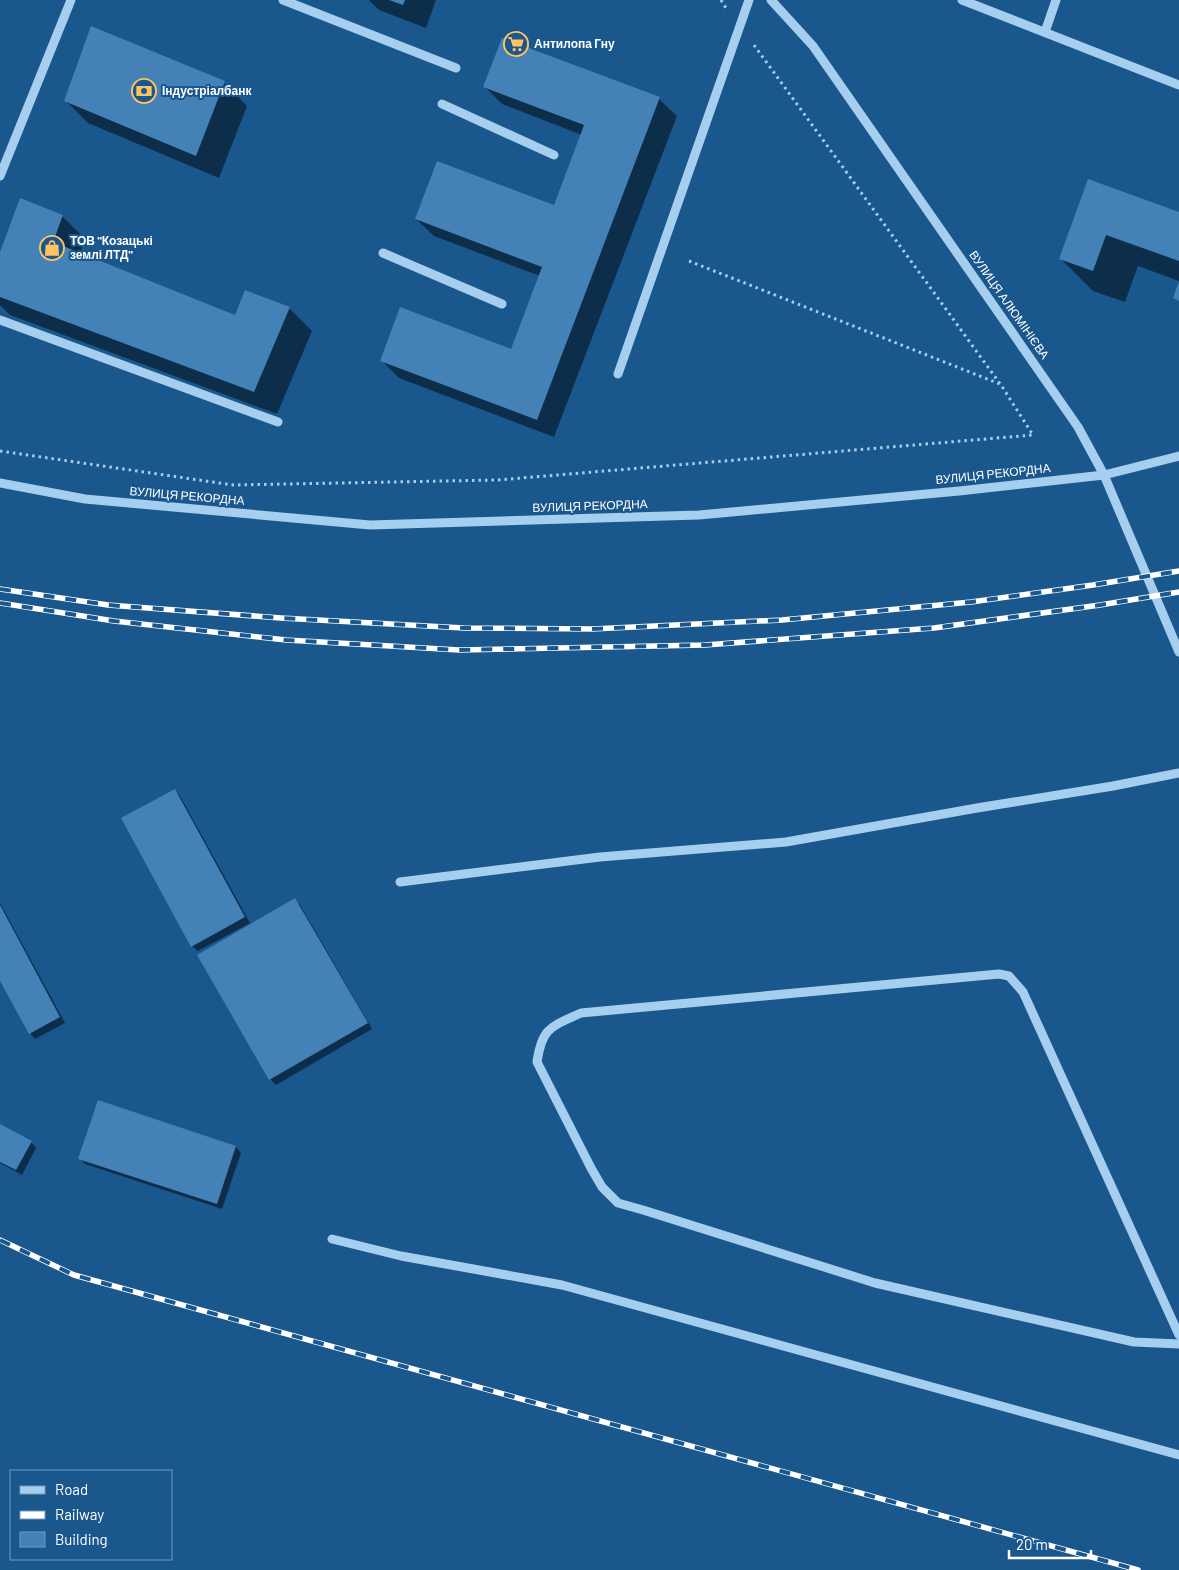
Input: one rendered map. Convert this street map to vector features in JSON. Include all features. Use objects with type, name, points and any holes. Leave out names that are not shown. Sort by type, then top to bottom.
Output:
[{"type":"street","points":[[0,176],[71,0]]},
{"type":"street","points":[[284,0],[456,68]]},
{"type":"street","points":[[618,374],[749,0]]},
{"type":"street","name":"ВУЛИЦЯ АЛЮМІНІЄВА","points":[[771,0],[814,46],[1078,427],[1104,475],[1179,652]]},
{"type":"street","points":[[962,0],[1179,85]]},
{"type":"street","points":[[1045,32],[1056,0]]},
{"type":"street","points":[[442,104],[554,155]]},
{"type":"street","points":[[383,253],[502,304]]},
{"type":"street","points":[[0,320],[278,422]]},
{"type":"street","name":"ВУЛИЦЯ РЕКОРДНА","points":[[0,483],[85,499],[370,525],[699,515],[959,491],[1104,475],[1179,456]]},
{"type":"street","points":[[400,882],[600,857],[786,842],[1179,773]]},
{"type":"street","points":[[1179,1335],[1023,992],[1009,976],[999,974],[580,1014],[548,1029],[539,1044],[537,1062],[591,1168],[602,1187],[618,1203],[652,1212],[875,1283],[1134,1342],[1179,1344]]},
{"type":"street","points":[[332,1240],[400,1256],[562,1285],[1179,1454]]},
{"type":"path","points":[[0,450],[233,485],[498,480],[1033,435],[1001,385],[721,0]]},
{"type":"path","points":[[689,260],[1001,385]]},
{"type":"building","points":[[389,0],[405,0],[403,5]]},
{"type":"building","name":"Індустріалбанк","points":[[91,26],[225,81],[196,156],[64,101]]},
{"type":"building","points":[[502,38],[660,97],[537,420],[380,361],[400,307],[511,349],[542,267],[415,219],[437,161],[554,205],[584,125],[483,87]]},
{"type":"building","points":[[1088,179],[1179,212],[1179,261],[1106,235],[1093,271],[1059,259]]},
{"type":"building","points":[[20,198],[63,215],[53,242],[235,315],[245,290],[290,307],[254,392],[0,297],[0,252]]},
{"type":"building","points":[[1179,281],[1179,301],[1173,298]]},
{"type":"building","points":[[175,789],[245,917],[191,947],[121,818]]},
{"type":"building","points":[[295,898],[368,1023],[269,1080],[197,955]]},
{"type":"building","points":[[0,905],[60,1017],[29,1034],[0,981]]},
{"type":"building","points":[[98,1100],[236,1146],[217,1204],[78,1159]]},
{"type":"building","points":[[0,1124],[32,1141],[16,1170],[0,1162]]},
{"type":"railway","points":[[0,589],[108,605],[281,618],[464,628],[592,629],[782,620],[971,602],[1179,571]]},
{"type":"railway","points":[[0,603],[114,621],[286,640],[459,650],[705,645],[934,628],[1179,592]]},
{"type":"railway","points":[[0,1240],[74,1275],[1138,1570]]},
{"type":"place","name":"Антилопа Гну","points":[[516,44]]},
{"type":"place","name":"Індустріалбанк","points":[[144,91]]},
{"type":"place","name":"ТОВ \"Козацькі землі ЛТД\"","points":[[52,248]]}]
